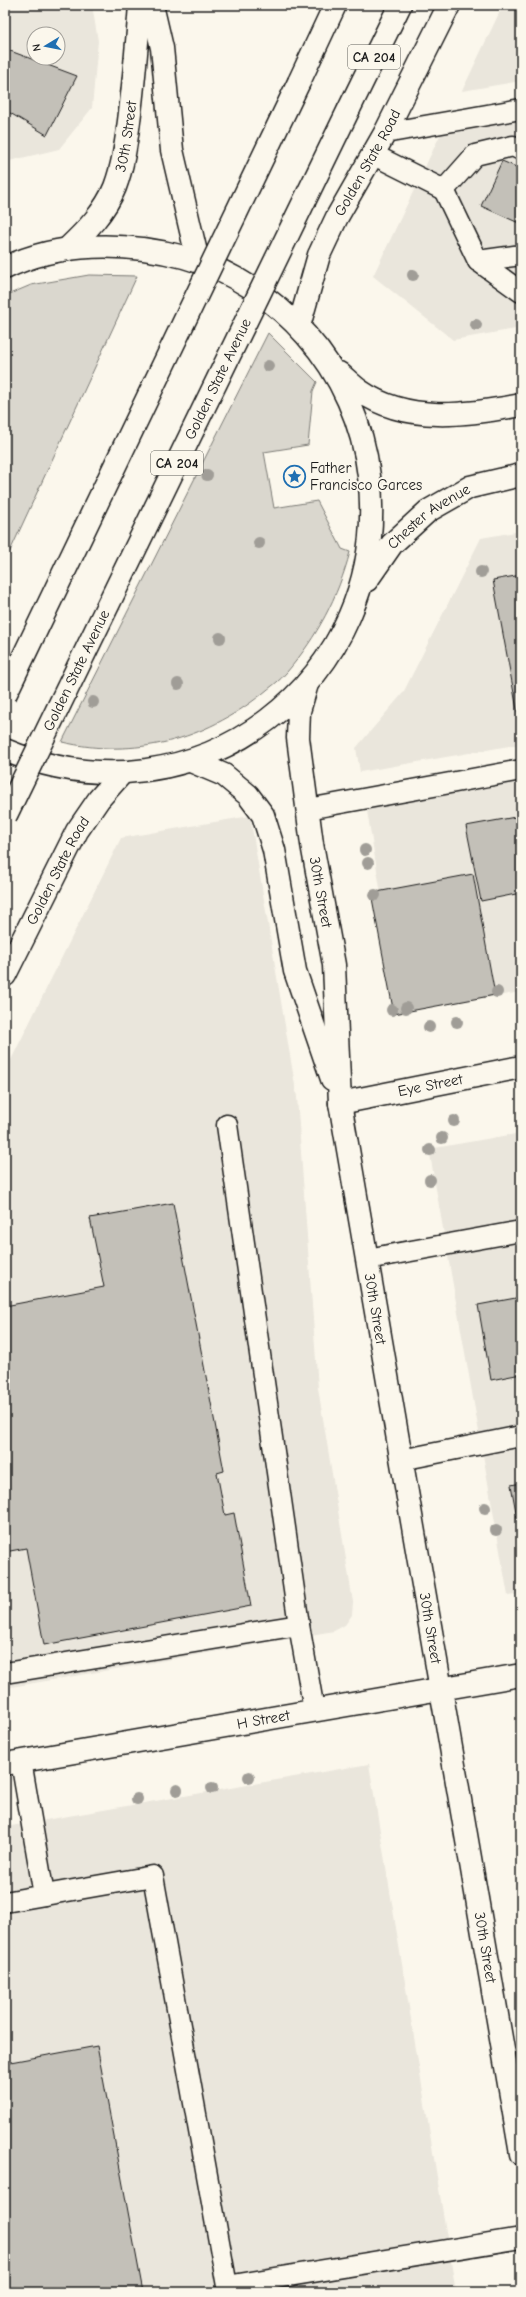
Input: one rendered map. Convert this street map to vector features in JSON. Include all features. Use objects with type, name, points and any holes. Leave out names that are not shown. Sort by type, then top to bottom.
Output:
[{"type":"main road","name":"30th Street","points":[[67,249],[103,210],[115,187],[126,148],[133,89],[140,5]]},
{"type":"main road","points":[[152,5],[162,48],[172,150],[198,261]]},
{"type":"main road","points":[[5,695],[335,5]]},
{"type":"main road","name":"Golden State Avenue","points":[[5,817],[400,5]]},
{"type":"main road","name":"Golden State Road","points":[[299,326],[319,255],[337,217],[385,133],[450,5]]},
{"type":"main road","points":[[5,268],[16,262],[67,249],[111,245],[155,249],[198,261],[235,277],[268,300],[299,326],[330,366],[352,408],[367,452],[372,499],[370,545],[360,591],[347,624],[336,643],[307,684],[282,709],[254,730],[224,747],[191,761],[157,769],[122,773],[74,771],[28,760],[5,750]]},
{"type":"main road","points":[[330,366],[361,391],[381,401],[428,414],[490,411],[521,405]]},
{"type":"main road","name":"Chester Avenue","points":[[360,591],[392,544],[428,511],[470,487],[521,475]]},
{"type":"main road","name":"30th Street","points":[[307,684],[299,711],[298,738],[308,809],[334,965],[340,1103],[521,2154]]},
{"type":"main road","name":"30th Street","points":[[191,761],[224,775],[248,795],[263,815],[274,850],[295,971],[340,1103]]},
{"type":"main road","name":"Golden State Road","points":[[5,975],[77,831],[99,799],[122,773]]},
{"type":"main road","name":"Eye Street","points":[[340,1103],[521,1067]]},
{"type":"main road","name":"H Street","points":[[13,1762],[521,1675]]},
{"type":"lane","points":[[385,133],[521,109]]},
{"type":"lane","points":[[444,190],[475,155],[513,146],[521,150]]},
{"type":"lane","points":[[372,154],[444,190],[478,261],[521,292]]},
{"type":"lane","points":[[478,261],[521,255]]},
{"type":"lane","points":[[308,809],[521,770]]},
{"type":"lane","points":[[228,1125],[299,1624],[314,1710]]},
{"type":"lane","points":[[367,1259],[521,1230]]},
{"type":"lane","points":[[402,1460],[521,1436]]},
{"type":"lane","points":[[5,1673],[299,1624]]},
{"type":"lane","points":[[13,1762],[44,1895]]},
{"type":"lane","points":[[5,1902],[153,1876],[228,2289],[521,2238]]},
{"type":"shaded area","points":[[5,5],[92,5],[98,41],[92,108],[59,149],[5,162]]},
{"type":"shaded area","points":[[503,5],[521,5],[521,81],[462,91]]},
{"type":"shaded area","points":[[521,115],[521,328],[453,340],[373,276],[443,129]]},
{"type":"shaded area","points":[[89,275],[137,276],[5,562],[5,296],[31,285]]},
{"type":"shaded area","points":[[268,333],[317,382],[313,391],[308,445],[264,452],[274,508],[317,501],[342,549],[350,552],[333,601],[308,645],[287,672],[262,694],[240,710],[217,723],[192,734],[168,742],[142,746],[116,748],[89,747],[62,742]]},
{"type":"shaded area","points":[[521,531],[521,744],[360,772],[356,748],[403,693],[481,538]]},
{"type":"shaded area","points":[[521,779],[521,992],[401,1012],[366,805]]},
{"type":"shaded area","points":[[250,816],[297,1097],[318,1388],[353,1602],[352,1615],[345,1625],[334,1631],[5,1688],[5,1072],[121,838]]},
{"type":"shaded area","points":[[521,1133],[521,1594],[508,1596],[429,1149]]},
{"type":"shaded area","points":[[369,1764],[456,2292],[5,2292],[5,1827]]},
{"type":"building","points":[[5,49],[26,57],[26,66],[50,66],[77,76],[47,135],[5,110]]},
{"type":"building","points":[[502,161],[521,169],[521,224],[481,206]]},
{"type":"building","points":[[521,575],[521,731],[493,580]]},
{"type":"building","points":[[521,816],[521,893],[481,901],[466,826]]},
{"type":"building","points":[[473,874],[495,995],[394,1014],[371,893]]},
{"type":"building","points":[[173,1203],[224,1471],[217,1473],[225,1515],[234,1513],[251,1606],[44,1645],[26,1548],[5,1552],[5,1306],[104,1287],[90,1218]]},
{"type":"building","points":[[521,1297],[521,1374],[491,1380],[478,1305]]},
{"type":"building","points":[[521,1483],[521,1539],[511,1485]]},
{"type":"building","points":[[97,2046],[143,2292],[5,2292],[5,2063]]},
{"type":"place","name":"Father Francisco Garces","points":[[295,477]]}]
